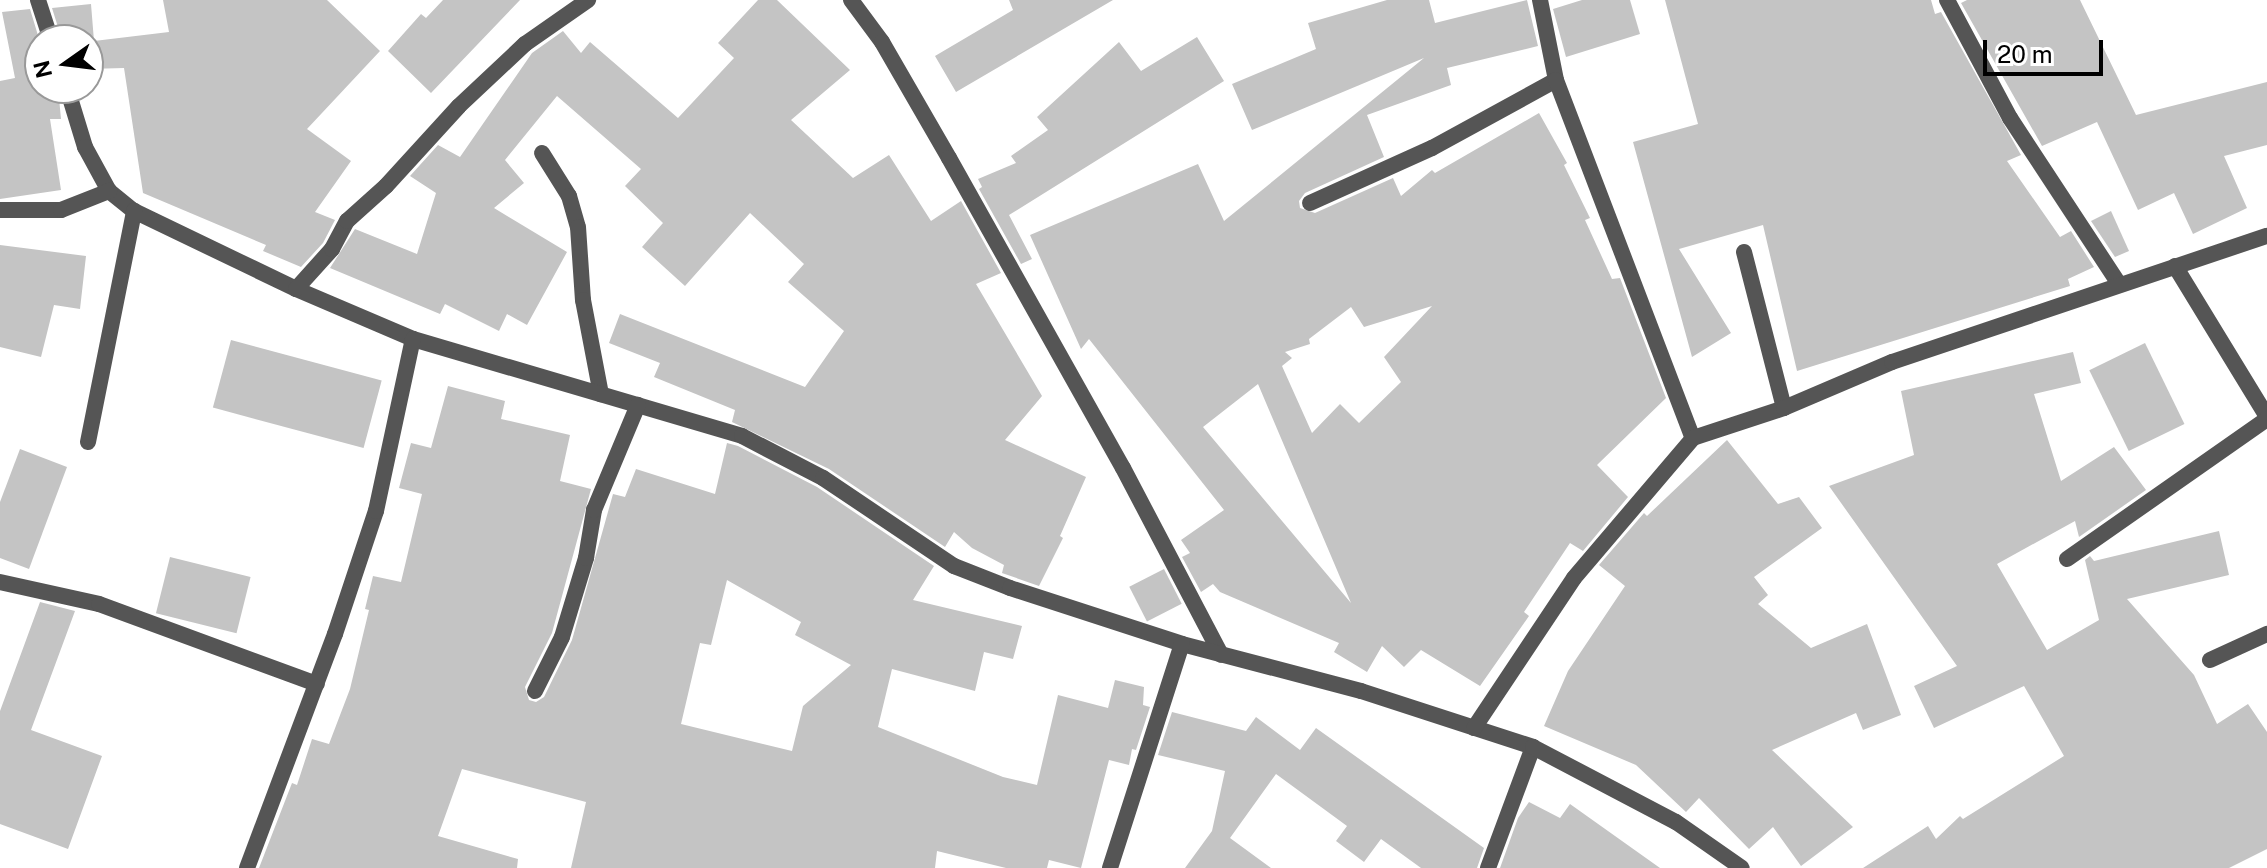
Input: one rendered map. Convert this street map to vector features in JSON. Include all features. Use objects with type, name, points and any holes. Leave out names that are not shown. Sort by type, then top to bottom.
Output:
[{"type":"street","points":[[38,0],[46,24]]},
{"type":"street","points":[[296,289],[332,249],[347,221],[386,186],[459,106],[525,44],[588,0]]},
{"type":"street","points":[[851,0],[882,42],[956,171],[1123,468],[1221,655]]},
{"type":"street","points":[[1540,0],[1556,80],[1693,438]]},
{"type":"street","points":[[1947,0],[2010,118],[2119,284]]},
{"type":"street","points":[[1310,203],[1432,148],[1556,80]]},
{"type":"street","points":[[72,104],[85,147],[109,191],[134,211],[296,289],[413,339],[742,436],[845,491],[954,566],[1182,644],[1361,691],[1533,747],[1676,822],[1742,868]]},
{"type":"street","points":[[542,153],[569,196],[578,227],[583,300],[601,394]]},
{"type":"street","points":[[0,210],[61,210],[109,191]]},
{"type":"street","points":[[88,442],[134,211]]},
{"type":"street","points":[[1474,728],[1574,578],[1693,438],[1784,408],[1892,362],[2267,236]]},
{"type":"street","points":[[1744,252],[1784,408]]},
{"type":"street","points":[[2067,559],[2267,418],[2175,266]]},
{"type":"street","points":[[247,868],[317,684],[376,511],[413,339]]},
{"type":"street","points":[[535,691],[562,637],[586,558],[594,510],[638,405]]},
{"type":"street","points":[[0,582],[99,604],[317,684]]},
{"type":"street","points":[[2210,660],[2267,634]]},
{"type":"street","points":[[1110,868],[1182,644]]},
{"type":"street","points":[[1488,868],[1533,747]]},
{"type":"building","points":[[163,0],[327,0],[380,51],[307,129],[351,161],[315,212],[335,220],[323,243],[301,267],[263,251],[266,245],[143,193],[124,68],[104,69],[104,40],[169,32]]},
{"type":"building","points":[[443,0],[520,0],[431,93],[388,51],[421,14],[426,18]]},
{"type":"building","points":[[758,0],[777,0],[850,70],[791,120],[853,178],[889,155],[931,221],[961,201],[1001,273],[976,284],[1042,396],[1005,440],[1086,477],[1060,536],[1063,538],[1039,586],[1002,573],[1004,565],[972,548],[954,532],[945,547],[829,469],[732,422],[735,410],[654,377],[660,363],[609,343],[620,314],[805,387],[844,331],[788,282],[804,264],[750,213],[685,286],[642,247],[663,223],[625,186],[641,169],[557,96],[505,160],[524,183],[494,208],[567,252],[527,325],[507,314],[499,331],[445,304],[440,314],[330,268],[355,229],[417,254],[436,193],[410,176],[438,145],[460,157],[532,53],[563,31],[581,53],[590,42],[678,118],[734,58],[718,43]]},
{"type":"building","points":[[1009,0],[1113,0],[956,92],[935,56],[1013,10]]},
{"type":"building","points":[[1387,0],[1429,0],[1435,23],[1527,0],[1538,46],[1447,68],[1451,85],[1367,115],[1384,157],[1305,193],[1299,201],[1300,208],[1315,213],[1393,178],[1401,196],[1432,170],[1435,173],[1539,113],[1567,163],[1564,165],[1590,218],[1585,220],[1612,279],[1620,278],[1666,398],[1597,465],[1628,497],[1583,551],[1570,543],[1524,612],[1529,616],[1480,686],[1421,650],[1404,667],[1382,646],[1367,672],[1334,652],[1339,643],[1220,592],[1213,584],[1201,592],[1182,557],[1190,553],[1181,540],[1224,510],[1089,339],[1081,349],[1030,235],[1198,164],[1224,221],[1424,58],[1252,130],[1232,84],[1316,49],[1308,23]],"holes":[[[1432,306],[1384,357],[1401,382],[1359,423],[1340,404],[1312,433],[1282,366],[1292,358],[1285,352],[1310,344],[1309,339],[1351,307],[1364,327]],[[1258,384],[1351,603],[1203,427]]]},
{"type":"building","points":[[1582,0],[1630,0],[1640,34],[1566,57],[1553,9]]},
{"type":"building","points":[[1665,0],[1931,0],[1935,14],[1941,12],[2021,155],[2007,161],[2060,237],[2071,231],[2094,267],[2068,279],[2070,286],[1797,371],[1763,225],[1679,249],[1731,333],[1692,357],[1633,142],[1698,124]]},
{"type":"building","points":[[1967,0],[2080,0],[2136,115],[2267,82],[2267,145],[2224,156],[2247,208],[2193,234],[2174,193],[2138,210],[2097,122],[2042,146],[1961,3]]},
{"type":"building","points":[[91,4],[93,24],[57,24],[52,8]]},
{"type":"building","points":[[30,9],[35,24],[24,24],[24,104],[60,104],[61,119],[50,119],[61,190],[0,199],[0,81],[15,78],[2,12]]},
{"type":"building","points":[[1197,37],[1224,81],[1009,215],[1032,259],[1021,264],[979,189],[982,187],[978,179],[1016,163],[1011,156],[1048,130],[1037,117],[1119,42],[1141,71]]},
{"type":"building","points":[[2111,211],[2129,251],[2115,257],[2091,221]]},
{"type":"building","points":[[0,245],[86,256],[80,309],[54,305],[41,357],[0,347]]},
{"type":"building","points":[[231,340],[382,380],[364,448],[213,408]]},
{"type":"building","points":[[2145,343],[2184,424],[2129,451],[2089,370]]},
{"type":"building","points":[[2073,352],[2081,383],[2034,394],[2061,481],[2114,447],[2146,490],[2079,537],[2075,521],[1997,564],[2047,650],[2099,620],[2085,560],[2090,556],[2094,561],[2219,531],[2229,575],[2127,599],[2194,675],[2217,724],[2248,704],[2267,732],[2267,849],[2229,868],[1863,868],[1928,826],[1936,839],[1960,816],[1963,819],[2064,756],[2024,686],[1934,728],[1914,686],[1957,666],[1829,486],[1914,455],[1901,391]]},
{"type":"building","points":[[448,386],[505,401],[501,419],[570,435],[560,481],[591,489],[552,633],[525,687],[529,700],[536,702],[544,697],[572,640],[613,494],[625,497],[636,469],[715,494],[727,443],[817,487],[934,566],[913,600],[1022,626],[1013,659],[984,652],[975,691],[892,669],[878,727],[1003,777],[1037,785],[1058,695],[1108,708],[1115,680],[1144,687],[1143,705],[1150,707],[1136,750],[1132,749],[1129,765],[1109,760],[1081,868],[1049,860],[1047,868],[1006,868],[937,851],[935,868],[571,868],[586,802],[462,769],[438,836],[518,859],[517,868],[259,868],[292,783],[297,785],[312,739],[329,744],[350,689],[369,610],[365,609],[373,576],[401,582],[422,494],[399,488],[411,443],[431,448]],"holes":[[[727,580],[801,622],[795,635],[851,665],[803,706],[792,751],[681,724],[700,643],[711,645]]]},
{"type":"building","points":[[1727,440],[1778,504],[1799,497],[1822,528],[1754,577],[1768,595],[1758,604],[1811,648],[1867,624],[1901,715],[1863,730],[1856,713],[1772,750],[1853,827],[1801,866],[1773,827],[1749,849],[1699,798],[1686,812],[1636,765],[1544,726],[1568,671],[1625,586],[1599,565],[1644,513],[1647,516]]},
{"type":"building","points":[[20,449],[67,467],[29,569],[0,558],[0,502]]},
{"type":"building","points":[[170,557],[251,577],[237,633],[156,613]]},
{"type":"building","points":[[1164,569],[1182,604],[1147,621],[1129,587]]},
{"type":"building","points":[[40,602],[75,611],[31,730],[102,756],[68,849],[0,824],[0,711]]},
{"type":"building","points":[[1172,712],[1246,731],[1256,717],[1300,750],[1316,728],[1484,848],[1477,868],[1421,868],[1381,839],[1364,862],[1336,841],[1347,826],[1276,774],[1230,838],[1271,868],[1185,868],[1212,831],[1225,771],[1158,755]]},
{"type":"building","points":[[1529,802],[1560,818],[1570,804],[1660,868],[1500,868],[1518,818]]}]
